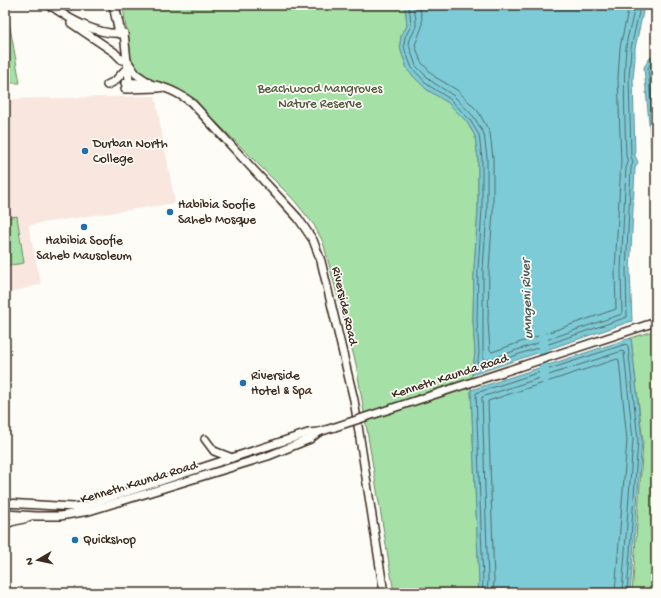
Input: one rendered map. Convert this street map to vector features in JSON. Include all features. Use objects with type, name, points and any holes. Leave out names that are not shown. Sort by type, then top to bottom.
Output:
[{"type":"highway","points":[[53,7],[68,5]]},
{"type":"highway","points":[[114,5],[122,33]]},
{"type":"highway","points":[[121,5],[122,33]]},
{"type":"main road","points":[[53,7],[100,32],[122,33],[124,72],[128,85]]},
{"type":"main road","points":[[53,7],[64,18],[114,52],[124,60],[136,74],[148,82]]},
{"type":"main road","points":[[124,60],[128,85]]},
{"type":"main road","points":[[107,85],[116,81],[124,72]]},
{"type":"main road","name":"Riverside Road","points":[[128,85],[148,82],[177,92],[191,102],[298,218],[318,250],[354,400],[384,593]]},
{"type":"main road","name":"Riverside Road","points":[[128,85],[162,88]]},
{"type":"main road","name":"Kenneth Kaunda Road","points":[[5,503],[74,507],[87,505],[308,433],[319,432],[335,427],[656,322]]},
{"type":"main road","name":"Kenneth Kaunda Road","points":[[5,514],[60,516],[89,512],[268,456],[310,440],[319,432]]},
{"type":"main road","points":[[205,440],[214,451],[232,458]]},
{"type":"main road","points":[[5,525],[36,516]]},
{"type":"shaded area","name":"Durban North College","points":[[155,96],[175,203],[28,225],[41,284],[5,294],[5,99]]},
{"type":"green space","points":[[6,5],[20,83],[5,83]]},
{"type":"green space","name":"Beachwood Mangroves Nature Reserve","points":[[123,5],[404,5],[407,26],[401,36],[400,44],[408,71],[426,89],[447,102],[467,122],[475,136],[478,158],[478,210],[474,269],[473,321],[475,353],[471,390],[479,582],[478,593],[394,593],[356,364],[323,242],[314,225],[293,199],[194,100],[173,87],[155,83],[139,74],[130,61]]},
{"type":"green space","points":[[17,216],[24,263],[5,266],[5,218]]},
{"type":"green space","points":[[656,330],[656,593],[632,593],[643,443],[631,338]]},
{"type":"water","points":[[404,5],[642,5],[643,12],[635,48],[633,78],[635,156],[638,162],[635,168],[630,271],[632,321],[472,375],[475,353],[473,321],[474,269],[478,210],[478,158],[475,136],[467,122],[447,102],[426,89],[408,71],[400,44],[401,36],[407,26]]},
{"type":"water","points":[[656,57],[656,177],[651,145],[644,67],[650,58]]},
{"type":"water","points":[[631,338],[642,440],[630,593],[478,593],[479,582],[471,390]]},
{"type":"waterway","name":"uMngeni River","points":[[543,337],[544,379]]},
{"type":"place","name":"Durban North College","points":[[85,151]]},
{"type":"place","name":"Habibia Soofie Saheb Mosque","points":[[170,212]]},
{"type":"place","name":"Habibia Soofie Saheb Mausoleum","points":[[84,227]]},
{"type":"place","name":"Riverside Hotel & Spa","points":[[243,383]]},
{"type":"place","name":"Quickshop","points":[[75,540]]}]
